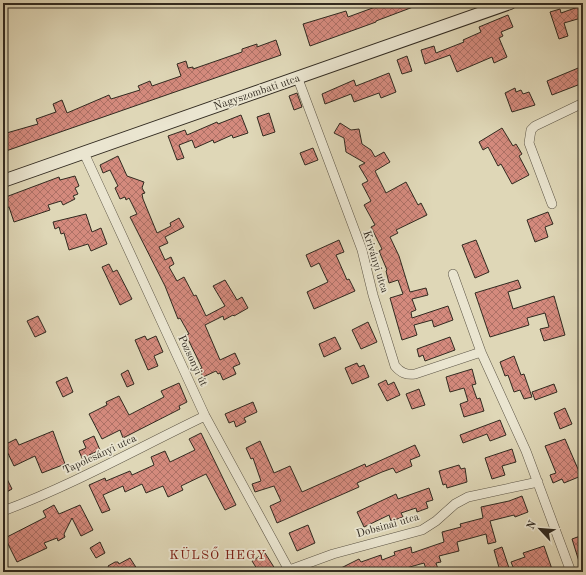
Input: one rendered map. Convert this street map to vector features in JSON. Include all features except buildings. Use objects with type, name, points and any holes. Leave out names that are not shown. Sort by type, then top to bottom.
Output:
[{"type":"street","name":"Nagyszombati utca","points":[[3,181],[298,79],[510,3]]},
{"type":"street","name":"Kriványi utca","points":[[298,79],[362,250],[373,295],[395,366],[400,372],[407,375],[415,374],[481,352]]},
{"type":"street","points":[[552,204],[529,143],[531,130],[534,126],[583,103]]},
{"type":"street","name":"Pozsonyi út","points":[[84,153],[205,416],[288,571]]},
{"type":"street","points":[[453,274],[481,352],[538,482],[571,572]]},
{"type":"street","name":"Tapolcsányi utca","points":[[3,511],[54,490],[149,445],[205,416]]},
{"type":"street","name":"Dobsinai utca","points":[[288,571],[333,554],[422,530],[436,521],[455,504],[468,497],[538,482]]},
{"type":"district","name":"KÜLSŐ HEGY","points":[[218,555]]}]
